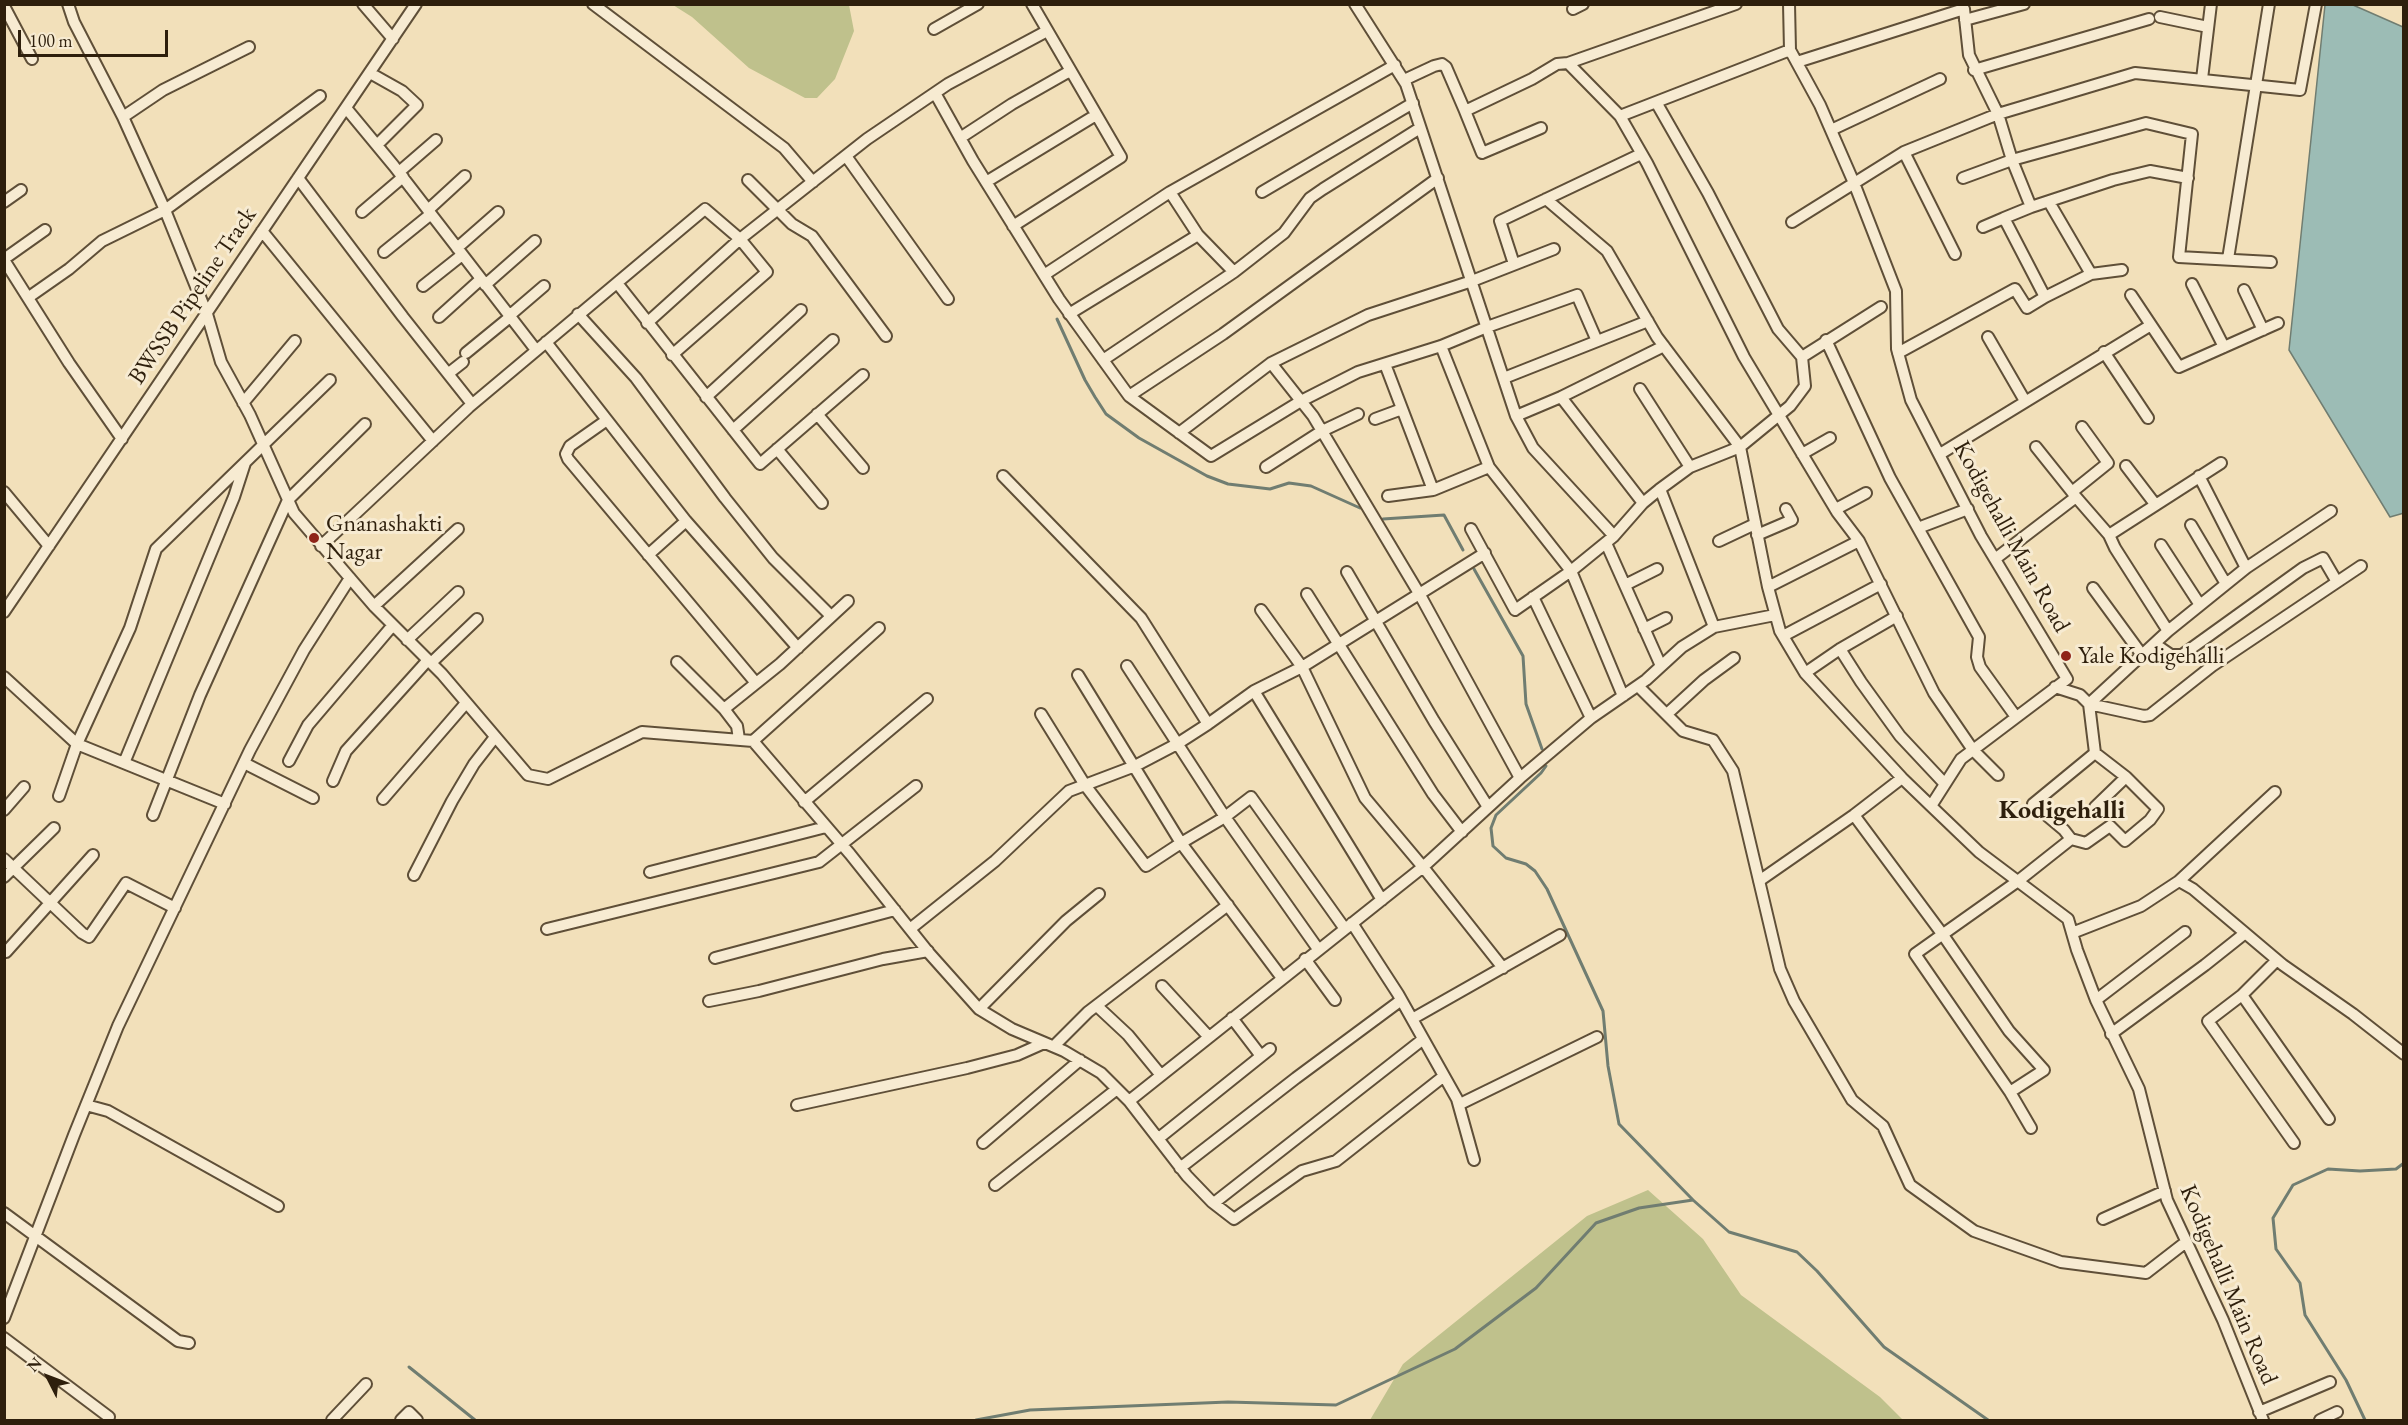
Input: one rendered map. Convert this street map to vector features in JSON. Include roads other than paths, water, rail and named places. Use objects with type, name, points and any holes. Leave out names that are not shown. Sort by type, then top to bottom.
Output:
[{"type":"street","points":[[363,4],[393,39]]},
{"type":"street","name":"BWSSB Pipeline Track","points":[[4,612],[416,4]]},
{"type":"street","points":[[593,4],[784,148],[813,182]]},
{"type":"street","points":[[934,29],[978,4]]},
{"type":"street","points":[[1013,226],[1121,157],[1032,4]]},
{"type":"street","points":[[1355,4],[1404,80],[1413,103],[1516,416],[1533,448],[1610,539],[1624,585],[1661,666]]},
{"type":"street","points":[[1465,111],[1532,79],[1557,64],[1568,63],[1736,4]]},
{"type":"street","name":"Kodigehalli Main Road","points":[[1789,4],[1790,50],[1831,130],[1896,291],[1898,352],[1911,400],[1995,559],[2067,679],[2055,687]]},
{"type":"street","points":[[1797,62],[1964,11],[2024,4]]},
{"type":"street","points":[[2202,79],[2211,4]]},
{"type":"street","points":[[2229,259],[2269,4]]},
{"type":"street","points":[[1792,222],[1904,152],[1998,114],[2135,73],[2300,90],[2316,4]]},
{"type":"street","points":[[70,5],[74,21],[123,117],[165,210],[207,314],[221,362],[263,443],[294,513],[374,606],[430,662],[528,775],[548,779],[642,732],[753,741],[979,1009],[1012,1029],[1080,1060],[1101,1073],[1129,1101],[1184,1172],[1214,1203],[1234,1219],[1302,1171],[1336,1161],[1444,1076]]},
{"type":"street","points":[[1964,11],[1969,55],[1974,70],[1998,114],[2012,160],[2031,207]]},
{"type":"street","points":[[6,12],[32,59]]},
{"type":"street","points":[[1974,70],[2154,18],[2208,27]]},
{"type":"street","points":[[646,323],[740,239],[846,156],[935,93],[1047,31]]},
{"type":"street","points":[[123,117],[163,90],[249,47]]},
{"type":"street","points":[[1620,116],[1790,50]]},
{"type":"street","points":[[1568,63],[1620,116],[1744,357],[1778,416],[1858,541],[1934,693],[1973,750],[1998,775]]},
{"type":"street","points":[[1404,80],[1442,64],[1446,68],[1482,153],[1541,128]]},
{"type":"street","points":[[1044,275],[1170,192],[1395,65]]},
{"type":"street","points":[[960,138],[1012,104],[1070,71]]},
{"type":"street","points":[[370,73],[402,91],[417,105],[377,145]]},
{"type":"street","points":[[1831,130],[1940,79]]},
{"type":"street","points":[[935,93],[986,182],[1044,275],[1069,314],[1129,396],[1211,456],[1301,401],[1358,372],[1441,346],[1577,295],[1597,341]]},
{"type":"street","points":[[29,297],[69,269],[102,241],[165,210],[320,96]]},
{"type":"street","points":[[1471,529],[1515,610],[1571,571],[1610,539],[1643,503],[1690,467],[1740,447],[1790,406],[1805,386],[1802,357],[1778,329],[1708,193],[1656,102]]},
{"type":"street","points":[[1262,192],[1413,103]]},
{"type":"street","points":[[346,108],[401,175],[536,350]]},
{"type":"street","points":[[986,182],[1096,116]]},
{"type":"street","points":[[1963,178],[2012,160],[2146,123],[2192,134],[2179,256],[2271,262]]},
{"type":"street","points":[[1103,360],[1234,272],[1284,232],[1310,198],[1420,128]]},
{"type":"street","points":[[362,212],[436,140]]},
{"type":"street","points":[[1904,152],[1955,254]]},
{"type":"street","points":[[1514,264],[1500,221],[1641,154]]},
{"type":"street","points":[[846,156],[948,299]]},
{"type":"street","points":[[1983,227],[2031,207],[2113,180],[2150,171],[2187,178]]},
{"type":"street","points":[[384,252],[465,176]]},
{"type":"street","points":[[298,178],[472,404]]},
{"type":"street","points":[[1129,396],[1223,334],[1438,178]]},
{"type":"street","points":[[748,180],[792,224],[812,236],[886,336]]},
{"type":"street","points":[[4,202],[21,190]]},
{"type":"street","points":[[1170,192],[1198,235],[1234,272]]},
{"type":"street","points":[[1546,199],[1607,251],[1664,346],[1740,447]]},
{"type":"street","points":[[2049,202],[2091,274]]},
{"type":"street","points":[[321,546],[472,404],[705,209],[740,239],[767,272],[672,355]]},
{"type":"street","points":[[423,286],[498,212]]},
{"type":"street","points":[[2004,218],[2045,297]]},
{"type":"street","points":[[45,230],[4,260],[69,363],[122,439]]},
{"type":"street","points":[[262,231],[433,441]]},
{"type":"street","points":[[1069,314],[1198,235]]},
{"type":"street","points":[[439,317],[535,241]]},
{"type":"street","points":[[1179,433],[1271,363],[1368,315],[1472,281],[1554,249]]},
{"type":"street","points":[[1898,352],[2014,289],[2027,308],[2091,274],[2122,270]]},
{"type":"street","points":[[617,283],[646,323],[760,464],[863,375]]},
{"type":"street","points":[[2193,284],[2224,347]]},
{"type":"street","points":[[449,374],[464,357],[544,286]]},
{"type":"street","points":[[2244,290],[2263,330]]},
{"type":"street","points":[[2131,294],[2179,367],[2278,323]]},
{"type":"street","points":[[1802,357],[1881,307]]},
{"type":"street","points":[[706,397],[801,310]]},
{"type":"street","points":[[578,314],[636,378],[725,498],[773,558],[831,616]]},
{"type":"street","points":[[1504,378],[1648,321]]},
{"type":"street","points":[[1941,454],[2025,400],[2151,325]]},
{"type":"street","points":[[1988,337],[2025,400]]},
{"type":"street","points":[[733,430],[832,340]]},
{"type":"street","points":[[1826,340],[1890,478],[1979,637],[1977,657],[1980,667],[2016,717]]},
{"type":"street","points":[[243,403],[296,341]]},
{"type":"street","points":[[546,342],[686,521],[798,648]]},
{"type":"street","points":[[1441,346],[1489,466],[1571,571],[1623,696]]},
{"type":"street","points":[[1516,416],[1561,397],[1664,346]]},
{"type":"street","points":[[2104,352],[2148,418]]},
{"type":"street","points":[[1271,363],[1322,431],[1420,595],[1520,778]]},
{"type":"street","points":[[1385,364],[1432,490]]},
{"type":"street","points":[[59,796],[77,744],[130,628],[156,549],[330,380]]},
{"type":"street","points":[[1640,389],[1690,467]]},
{"type":"street","points":[[1561,397],[1643,503]]},
{"type":"street","points":[[1375,419],[1402,409]]},
{"type":"street","points":[[817,414],[863,468]]},
{"type":"street","points":[[1266,467],[1322,431],[1358,414]]},
{"type":"street","points":[[607,420],[570,446],[566,454],[568,459],[756,683]]},
{"type":"street","points":[[153,815],[200,695],[288,500],[365,424]]},
{"type":"street","points":[[1995,559],[2074,495],[2108,463],[2082,427]]},
{"type":"street","points":[[1802,454],[1830,438]]},
{"type":"street","name":"Kodigehalli Main Road","points":[[1740,447],[1775,615],[1783,636],[1805,673],[1902,778],[1979,852],[2068,919],[2096,1000],[2139,1089],[2167,1200],[2223,1320],[2261,1416]]},
{"type":"street","points":[[2036,447],[2109,535],[2120,557],[2168,631]]},
{"type":"street","points":[[777,449],[822,503]]},
{"type":"street","points":[[123,763],[234,497],[245,461]]},
{"type":"street","points":[[2109,535],[2221,463]]},
{"type":"street","points":[[1388,496],[1432,490],[1489,466]]},
{"type":"street","points":[[2126,466],[2155,504]]},
{"type":"street","points":[[1002,476],[1141,618],[1208,724]]},
{"type":"street","points":[[2199,476],[2246,568]]},
{"type":"street","points":[[1660,489],[1714,627]]},
{"type":"street","points":[[4,492],[49,546]]},
{"type":"street","points":[[1836,509],[1866,493]]},
{"type":"street","points":[[1719,541],[1792,520],[1786,509]]},
{"type":"street","points":[[1918,528],[1968,509]]},
{"type":"street","points":[[2089,704],[2168,631],[2246,568],[2331,511]]},
{"type":"street","points":[[648,555],[686,521]]},
{"type":"street","points":[[2191,525],[2226,584]]},
{"type":"street","points":[[374,606],[458,529]]},
{"type":"street","points":[[1768,587],[1858,541]]},
{"type":"street","points":[[2161,545],[2200,605]]},
{"type":"street","points":[[910,929],[995,861],[1069,791],[1135,766],[1177,744],[1254,691],[1302,667],[1485,553]]},
{"type":"street","points":[[2154,644],[2171,655],[2182,656],[2303,568],[2323,558],[2337,582]]},
{"type":"street","points":[[1931,806],[1961,759],[2055,687],[2080,695],[2089,704],[2144,716],[2150,715],[2212,666],[2361,566]]},
{"type":"street","points":[[1624,585],[1657,569]]},
{"type":"street","points":[[1347,572],[1434,721],[1488,807]]},
{"type":"street","points":[[4,1318],[118,1026],[244,763],[304,650],[350,578]]},
{"type":"street","points":[[1783,636],[1881,584]]},
{"type":"street","points":[[2093,588],[2142,656]]},
{"type":"street","points":[[407,639],[458,592]]},
{"type":"street","points":[[1307,594],[1433,794],[1462,832]]},
{"type":"street","points":[[1533,597],[1592,718]]},
{"type":"street","points":[[724,709],[798,648],[848,600]]},
{"type":"street","points":[[1262,610],[1302,667],[1365,798],[1503,968]]},
{"type":"street","points":[[1129,1101],[1160,1074],[1423,867],[1520,778],[1592,718],[1638,686],[1682,647],[1714,627],[1775,615]]},
{"type":"street","points":[[1805,673],[1840,649],[1897,616]]},
{"type":"street","points":[[1644,629],[1665,618]]},
{"type":"street","points":[[333,781],[346,751],[430,662],[477,619]]},
{"type":"street","points":[[290,761],[308,725],[393,625]]},
{"type":"street","points":[[753,741],[879,628]]},
{"type":"street","points":[[1840,649],[1900,736],[1946,784]]},
{"type":"street","points":[[1667,714],[1704,680],[1734,658]]},
{"type":"street","points":[[678,662],[724,709],[737,726],[739,739]]},
{"type":"street","points":[[1127,666],[1225,817],[1318,949]]},
{"type":"street","points":[[1078,675],[1181,843],[1282,978]]},
{"type":"street","points":[[4,677],[77,744],[225,804]]},
{"type":"street","points":[[1638,686],[1683,731],[1713,740],[1733,771],[1780,969],[1794,1001],[1852,1100],[1883,1126],[1910,1185],[1974,1231],[2061,1262],[2146,1273],[2186,1242]]},
{"type":"street","points":[[1254,691],[1382,900]]},
{"type":"street","points":[[804,802],[927,699]]},
{"type":"street","points":[[382,799],[466,703]]},
{"type":"street","points":[[2089,704],[2095,753],[2126,777],[2158,809],[2151,820],[2125,842],[2110,826],[2086,843],[2071,839],[2064,830],[2033,804],[2095,753]]},
{"type":"street","points":[[1041,714],[1085,785],[1146,866],[1225,817],[1251,797],[1349,926],[1413,1019],[1422,1040],[1460,1104],[1474,1160]]},
{"type":"street","points":[[414,876],[452,801],[474,764],[495,737]]},
{"type":"street","points":[[244,763],[313,798]]},
{"type":"street","points":[[2095,807],[2126,777]]},
{"type":"street","points":[[1759,881],[1854,815],[1902,778]]},
{"type":"street","points":[[547,929],[819,862],[916,786]]},
{"type":"street","points":[[4,810],[24,787]]},
{"type":"street","points":[[2072,933],[2141,906],[2179,881],[2276,792]]},
{"type":"street","points":[[1854,815],[1942,935],[2008,1031],[2044,1070],[2010,1092]]},
{"type":"street","points":[[650,872],[826,827]]},
{"type":"street","points":[[4,877],[9,863],[54,828]]},
{"type":"street","points":[[2031,1128],[2010,1092],[1915,954],[2018,881],[2071,839]]},
{"type":"street","points":[[6,952],[93,855]]},
{"type":"street","points":[[9,863],[82,933],[89,937],[126,882],[176,908]]},
{"type":"street","points":[[2179,881],[2277,960],[2353,1014],[2403,1054]]},
{"type":"street","points":[[979,1009],[1066,921],[1099,894]]},
{"type":"street","points":[[797,1105],[967,1068],[1049,1045],[1145,966],[1228,904]]},
{"type":"street","points":[[715,958],[895,910]]},
{"type":"street","points":[[2096,1000],[2185,932]]},
{"type":"street","points":[[2111,1034],[2244,934]]},
{"type":"street","points":[[1413,1019],[1560,935]]},
{"type":"street","points":[[710,1001],[884,959],[928,951]]},
{"type":"street","points":[[1305,959],[1335,1000]]},
{"type":"street","points":[[2277,960],[2242,995],[2208,1021],[2294,1143]]},
{"type":"street","points":[[1162,986],[1208,1036]]},
{"type":"street","points":[[2242,995],[2329,1119]]},
{"type":"street","points":[[1184,1172],[1296,1078],[1400,1001]]},
{"type":"street","points":[[1098,1006],[1128,1035],[1160,1074]]},
{"type":"street","points":[[1232,1018],[1261,1056]]},
{"type":"street","points":[[1460,1104],[1597,1037]]},
{"type":"street","points":[[1214,1203],[1422,1040]]},
{"type":"street","points":[[1159,1138],[1270,1049]]},
{"type":"street","points":[[983,1143],[1080,1060]]},
{"type":"street","points":[[995,1185],[1117,1089]]},
{"type":"street","points":[[86,1105],[108,1111],[278,1206]]},
{"type":"street","points":[[2103,1219],[2165,1191]]},
{"type":"street","points":[[4,1213],[178,1341],[189,1343]]},
{"type":"street","points":[[4,1338],[109,1417]]},
{"type":"street","points":[[2261,1416],[2330,1382]]},
{"type":"street","points":[[332,1420],[366,1384]]},
{"type":"street","points":[[401,1420],[409,1412],[417,1420]]},
{"type":"street","points":[[2320,1420],[2337,1412]]},
{"type":"water","points":[[2325,5],[2353,5],[2403,27],[2404,513],[2390,517],[2289,350]]},
{"type":"waterway","points":[[1057,319],[1085,380],[1106,414],[1139,438],[1207,476],[1228,484],[1270,489],[1289,483],[1311,486],[1360,508]]},
{"type":"waterway","points":[[1383,519],[1444,515],[1463,550]]},
{"type":"waterway","points":[[1474,569],[1523,656],[1526,704],[1542,749]]},
{"type":"waterway","points":[[1546,766],[1496,815],[1491,828],[1493,846],[1506,858],[1526,864],[1535,871],[1547,889],[1603,1011],[1608,1066],[1619,1124],[1693,1200],[1729,1232],[1797,1252],[1817,1271],[1884,1347],[1988,1420]]},
{"type":"waterway","points":[[2365,1420],[2346,1380],[2305,1315],[2300,1283],[2276,1249],[2273,1218],[2293,1185],[2328,1169],[2360,1171],[2396,1169],[2404,1163]]},
{"type":"waterway","points":[[976,1420],[1030,1410],[1228,1402],[1336,1405],[1455,1349],[1536,1288],[1596,1223],[1639,1208],[1693,1200]]},
{"type":"waterway","points":[[409,1367],[475,1420]]},
{"type":"place","name":"Gnanashakti Nagar","points":[[314,538]]},
{"type":"place","name":"Yale Kodigehalli","points":[[2066,656]]},
{"type":"district","name":"Kodigehalli","points":[[2062,811]]}]
